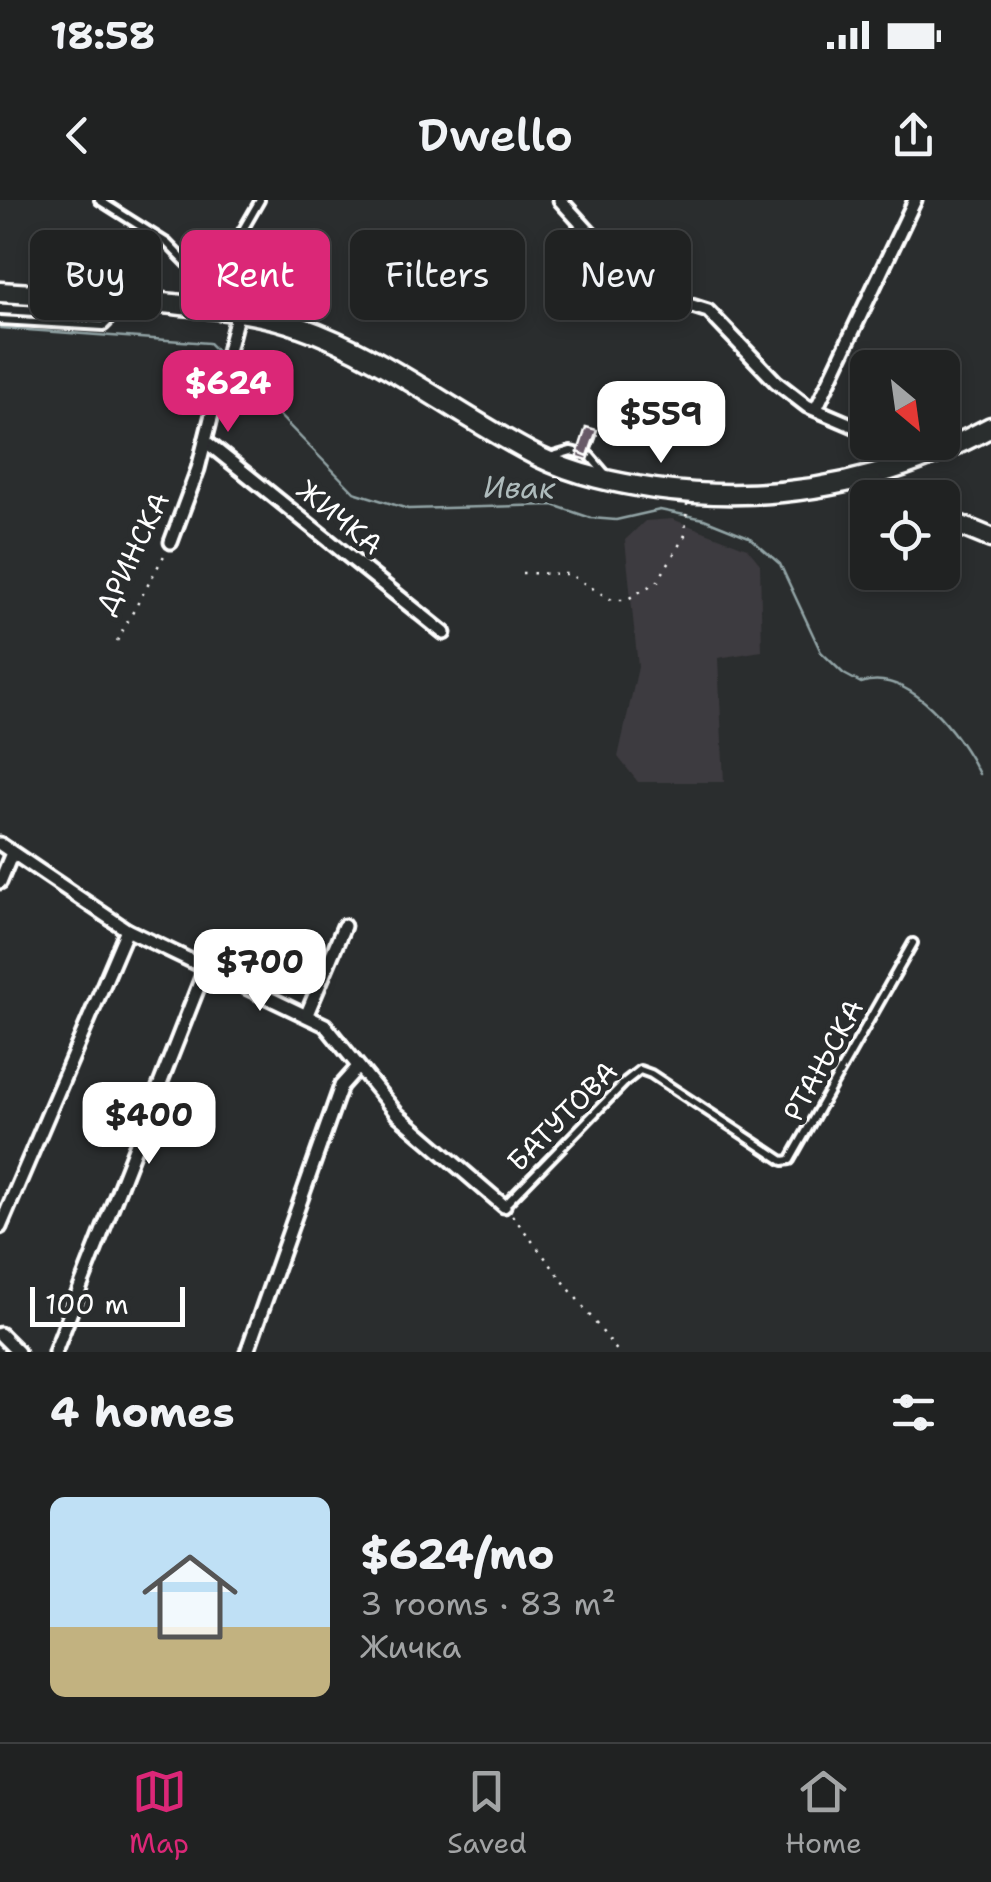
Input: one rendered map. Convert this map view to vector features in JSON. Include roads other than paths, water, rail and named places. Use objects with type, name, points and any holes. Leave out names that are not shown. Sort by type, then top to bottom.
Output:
[{"type":"main road","points":[[0,292],[30,294]]},
{"type":"main road","points":[[274,320],[346,347],[544,460],[612,482],[688,494],[793,493],[866,478],[911,463],[991,427]]},
{"type":"main road","points":[[960,525],[991,538]]},
{"type":"street","points":[[560,200],[618,264],[654,294],[708,311],[776,382],[816,410],[850,424]]},
{"type":"street","points":[[816,410],[916,200]]},
{"type":"street","name":"ДРИНСКА","points":[[172,542],[205,440],[236,320]]},
{"type":"street","name":"ЖИЧКА","points":[[205,440],[444,633]]},
{"type":"street","points":[[0,844],[127,930],[325,1024],[397,1114],[504,1206]]},
{"type":"street","points":[[0,882],[12,854]]},
{"type":"street","points":[[307,1014],[344,926]]},
{"type":"street","points":[[0,1227],[127,930]]},
{"type":"street","points":[[55,1352],[206,967]]},
{"type":"street","points":[[247,1352],[341,1086],[358,1067]]},
{"type":"street","points":[[0,1334],[18,1352]]},
{"type":"lane","points":[[99,200],[167,243],[181,257]]},
{"type":"lane","points":[[243,230],[260,200]]},
{"type":"lane","points":[[0,320],[104,326],[108,320]]},
{"type":"lane","points":[[544,460],[554,454],[580,453]]},
{"type":"lane","points":[[590,456],[612,482]]},
{"type":"lane","name":"РТАЊСКА","points":[[756,1141],[783,1161],[796,1155],[913,943]]},
{"type":"lane","name":"БАТУТОВА","points":[[504,1206],[640,1070],[756,1141]]},
{"type":"waterway","name":"Ивак","points":[[0,328],[209,343],[222,356]]},
{"type":"waterway","name":"Ивак","points":[[231,366],[354,492],[408,509],[553,505],[591,518],[616,520],[660,510],[704,519],[749,537],[780,564],[821,652],[844,674],[861,683],[898,685],[932,708],[960,742],[979,774]]}]
